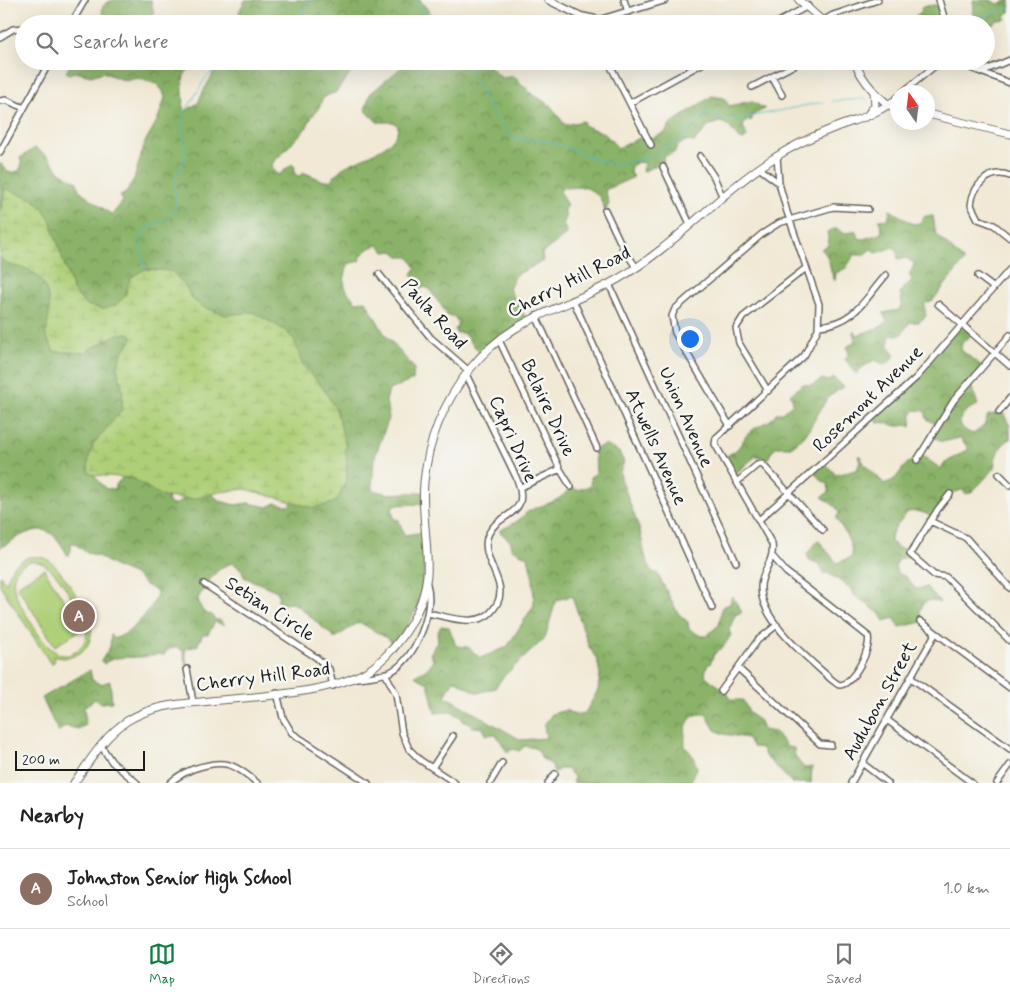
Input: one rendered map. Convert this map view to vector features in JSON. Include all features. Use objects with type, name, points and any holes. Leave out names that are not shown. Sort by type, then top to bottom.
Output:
[{"type":"main road","points":[[799,0],[817,15]]},
{"type":"main road","points":[[860,70],[874,91],[890,101]]},
{"type":"main road","points":[[863,70],[890,99]]},
{"type":"main road","points":[[866,118],[875,105],[874,91]]},
{"type":"main road","name":"Cherry Hill Road","points":[[74,783],[100,746],[120,727],[141,714],[160,707],[193,702],[333,686],[369,670],[396,646],[412,621],[426,582],[423,492],[426,466],[442,414],[468,373],[500,340],[536,316],[609,284],[636,267],[777,156],[816,136],[850,122],[866,118],[890,105]]},
{"type":"main road","points":[[850,122],[890,113]]},
{"type":"main road","points":[[935,117],[1010,134]]},
{"type":"street","points":[[76,15],[85,0]]},
{"type":"street","points":[[548,0],[578,15]]},
{"type":"street","points":[[624,0],[628,12]]},
{"type":"street","points":[[618,15],[665,0]]},
{"type":"street","points":[[833,15],[878,0]]},
{"type":"street","points":[[939,0],[943,15]]},
{"type":"street","points":[[792,15],[808,6]]},
{"type":"street","points":[[0,37],[15,29]]},
{"type":"street","points":[[995,66],[1010,60]]},
{"type":"street","points":[[0,152],[45,70]]},
{"type":"street","points":[[613,70],[652,145]]},
{"type":"street","points":[[630,103],[690,70]]},
{"type":"street","points":[[752,87],[785,70]]},
{"type":"street","points":[[912,85],[930,70]]},
{"type":"street","points":[[976,70],[1010,83]]},
{"type":"street","points":[[981,72],[986,70]]},
{"type":"street","points":[[772,77],[782,95]]},
{"type":"street","points":[[0,101],[6,100],[24,108]]},
{"type":"street","points":[[700,156],[722,198]]},
{"type":"street","points":[[773,557],[764,574],[761,593],[767,610],[790,640],[839,685],[845,685],[854,676],[870,642],[865,632],[786,572],[773,557],[770,538],[715,441],[804,356],[813,344],[819,326],[819,304],[779,183],[777,156]]},
{"type":"street","points":[[663,167],[690,224]]},
{"type":"street","points":[[760,168],[779,183]]},
{"type":"street","points":[[1010,176],[1001,173],[987,177],[976,189],[971,205],[978,219],[994,225],[1008,236],[1010,229]]},
{"type":"street","points":[[730,426],[678,338],[672,316],[678,304],[762,234],[779,223],[833,207],[868,209]]},
{"type":"street","points":[[605,210],[623,248],[636,267]]},
{"type":"street","points":[[768,391],[739,343],[736,328],[743,317],[806,268]]},
{"type":"street","name":"Rosemont Avenue","points":[[759,520],[917,377],[1010,269]]},
{"type":"street","name":"Paula Road","points":[[379,274],[438,346],[468,373]]},
{"type":"street","points":[[819,326],[834,325],[853,314],[886,275]]},
{"type":"street","points":[[978,276],[994,288]]},
{"type":"street","name":"Union Avenue","points":[[609,284],[736,562]]},
{"type":"street","name":"Atwells Avenue","points":[[573,300],[712,608]]},
{"type":"street","points":[[938,304],[1010,366]]},
{"type":"street","points":[[536,316],[597,448]]},
{"type":"street","points":[[917,460],[954,400],[1010,335]]},
{"type":"street","name":"Belaire Drive","points":[[500,340],[560,469],[571,487]]},
{"type":"street","name":"Capri Drive","points":[[428,613],[464,620],[481,618],[493,610],[499,601],[500,592],[485,547],[487,539],[494,526],[514,514],[521,499],[520,487],[468,373]]},
{"type":"street","points":[[999,412],[1010,398]]},
{"type":"street","points":[[737,482],[762,464],[791,493],[823,530]]},
{"type":"street","points":[[520,487],[560,469]]},
{"type":"street","points":[[999,474],[1009,483]]},
{"type":"street","points":[[950,494],[930,521],[910,554],[934,574],[946,577],[1010,641]]},
{"type":"street","points":[[930,521],[966,538],[1010,588]]},
{"type":"street","points":[[349,680],[385,673],[396,668],[409,652],[420,635],[428,613],[430,595],[426,582]]},
{"type":"street","name":"Setian Circle","points":[[204,584],[317,658],[328,669],[333,686]]},
{"type":"street","points":[[920,621],[1010,688]]},
{"type":"street","points":[[721,691],[758,640],[777,625]]},
{"type":"street","name":"Audubon Street","points":[[851,783],[935,634]]},
{"type":"street","points":[[738,668],[820,744],[830,745]]},
{"type":"street","points":[[188,669],[193,702]]},
{"type":"street","points":[[385,673],[396,694],[404,740],[412,754],[455,783]]},
{"type":"street","points":[[911,678],[1010,749]]},
{"type":"street","points":[[277,693],[283,718],[292,733],[368,783]]},
{"type":"street","points":[[887,720],[972,783]]},
{"type":"street","points":[[432,768],[453,736]]},
{"type":"street","points":[[100,746],[112,762],[137,783]]},
{"type":"street","points":[[170,783],[183,773],[210,764],[223,762],[236,768],[256,783]]},
{"type":"street","points":[[490,783],[502,763]]},
{"type":"street","points":[[862,763],[888,783]]},
{"type":"street","points":[[997,783],[1010,766]]},
{"type":"street","points":[[548,783],[555,774]]},
{"type":"green space","points":[[115,0],[151,0],[154,15],[103,15],[102,8],[107,2]]},
{"type":"green space","points":[[245,0],[420,0],[432,15],[240,15],[239,12]]},
{"type":"green space","points":[[973,0],[990,0],[998,4],[1010,0],[1010,12],[1005,16],[1005,20],[995,22],[995,15],[972,15]]},
{"type":"green space","points":[[940,4],[943,15],[916,15],[921,12],[922,7]]},
{"type":"green space","points":[[67,70],[189,70],[186,72],[183,82],[183,108],[186,111],[199,102],[214,70],[353,70],[335,93],[322,99],[320,106],[310,119],[307,127],[272,164],[274,172],[279,175],[292,164],[295,167],[294,172],[297,176],[300,176],[303,172],[324,181],[330,181],[341,169],[376,152],[392,141],[398,126],[393,122],[377,122],[365,110],[370,94],[398,70],[493,70],[502,78],[514,76],[532,94],[550,105],[565,125],[583,121],[585,126],[604,133],[618,148],[646,135],[650,139],[665,133],[670,124],[712,96],[724,98],[729,106],[751,101],[765,109],[752,115],[752,120],[746,121],[743,126],[747,137],[743,140],[727,125],[720,122],[710,125],[694,142],[685,141],[677,147],[675,152],[663,157],[664,167],[659,164],[642,172],[644,163],[638,162],[631,166],[630,173],[634,177],[605,190],[609,204],[605,211],[600,197],[586,187],[562,188],[560,192],[567,206],[564,209],[566,218],[563,224],[567,234],[542,253],[543,261],[516,275],[509,289],[527,320],[482,355],[463,333],[456,333],[455,330],[458,324],[455,317],[446,315],[430,289],[425,287],[418,290],[418,284],[412,274],[416,268],[409,257],[400,257],[393,251],[385,252],[379,245],[367,250],[359,261],[348,264],[344,284],[348,292],[356,302],[366,301],[384,333],[414,368],[413,380],[389,390],[386,401],[389,418],[374,459],[372,490],[389,494],[423,492],[423,504],[394,505],[392,508],[394,519],[399,520],[404,535],[425,532],[427,551],[419,605],[393,649],[390,640],[359,622],[335,638],[298,606],[292,603],[282,604],[277,600],[279,596],[277,591],[244,577],[242,570],[233,563],[221,568],[217,572],[198,598],[204,612],[212,615],[215,620],[220,620],[225,625],[215,622],[208,634],[203,634],[197,646],[185,649],[187,669],[183,651],[177,647],[168,649],[164,655],[116,658],[104,664],[101,661],[110,647],[111,634],[112,638],[125,634],[147,613],[156,597],[157,591],[145,585],[137,576],[86,552],[74,543],[71,543],[71,551],[68,556],[54,536],[41,530],[19,536],[0,548],[0,163],[10,173],[19,171],[22,164],[20,158],[35,148],[47,156],[61,173],[77,182],[79,190],[112,215],[123,201],[120,196],[126,193],[134,179],[145,142],[157,121],[165,98],[163,91],[156,84],[137,78],[125,81],[103,72],[91,76],[75,72],[69,74],[66,72]],"holes":[[[139,382],[293,494],[292,502],[288,506],[276,503],[268,507],[248,503],[235,505],[220,501],[210,493],[197,490],[177,504],[172,505],[168,502],[167,495],[131,472],[118,482],[114,489],[106,489],[92,473]]]},
{"type":"green space","points":[[5,189],[32,198],[43,208],[51,222],[73,291],[86,305],[103,309],[116,305],[125,296],[130,278],[145,269],[171,271],[184,284],[193,300],[203,307],[226,315],[253,312],[286,331],[295,341],[302,364],[323,388],[336,409],[346,447],[347,478],[338,499],[333,503],[314,508],[245,489],[219,492],[193,499],[163,497],[132,478],[94,475],[88,472],[89,457],[94,443],[122,410],[123,391],[117,367],[122,353],[133,338],[129,333],[117,334],[84,353],[54,351],[45,334],[49,318],[49,300],[43,283],[31,271],[7,264],[0,257],[0,213]]},
{"type":"green space","points":[[890,210],[913,224],[920,223],[925,216],[933,216],[936,234],[964,261],[933,300],[924,304],[926,316],[919,322],[910,322],[901,335],[892,335],[889,338],[889,348],[895,356],[885,365],[875,360],[864,366],[856,374],[845,359],[849,354],[847,347],[855,341],[853,331],[859,335],[877,328],[887,322],[883,313],[899,310],[902,304],[900,292],[912,280],[909,274],[914,263],[906,258],[898,259],[897,250],[893,247],[877,253],[871,249],[863,255],[854,255],[846,268],[836,273],[835,281],[827,256],[821,249],[829,245],[827,232],[837,228],[846,233],[855,230],[859,238],[863,239],[880,234],[882,230],[879,220],[888,219]]},
{"type":"green space","points":[[962,323],[973,333],[962,343],[961,350],[983,367],[970,382],[978,405],[963,415],[960,423],[966,431],[973,434],[984,426],[988,415],[1003,413],[1010,426],[1010,439],[998,451],[995,459],[995,468],[973,491],[967,494],[962,490],[951,493],[932,517],[913,511],[906,513],[892,533],[891,542],[900,549],[912,549],[910,556],[899,559],[895,566],[897,573],[906,577],[916,589],[927,587],[940,603],[932,600],[924,602],[920,611],[922,622],[900,627],[894,618],[884,621],[879,613],[854,595],[853,591],[847,586],[828,573],[823,573],[820,564],[809,560],[807,554],[818,540],[837,563],[852,557],[845,532],[836,519],[839,513],[836,507],[822,497],[829,492],[828,484],[821,480],[814,472],[824,462],[836,475],[855,470],[860,462],[858,456],[860,456],[865,465],[885,484],[895,478],[907,464],[920,454],[941,469],[945,463],[969,449],[960,438],[942,442],[931,435],[937,425],[927,419],[925,411],[915,410],[912,413],[911,427],[878,423],[873,417],[917,377]]},
{"type":"green space","points":[[834,378],[844,387],[828,397],[805,436],[791,447],[775,447],[767,460],[756,456],[734,475],[723,458],[737,449],[749,433],[773,418],[776,413],[782,413],[792,404],[793,400],[790,395],[803,384],[813,385],[822,379],[828,381]]},
{"type":"green space","points":[[605,445],[619,452],[624,462],[620,472],[622,481],[640,531],[645,556],[652,572],[657,573],[678,613],[688,622],[689,629],[701,636],[706,636],[719,625],[722,607],[730,604],[732,596],[742,612],[735,615],[729,630],[731,635],[724,646],[714,654],[710,664],[707,665],[705,675],[723,689],[731,700],[743,700],[750,714],[760,721],[763,730],[775,732],[787,747],[794,748],[800,763],[805,768],[812,767],[811,783],[792,783],[765,756],[762,748],[753,747],[747,738],[724,734],[715,730],[706,714],[694,716],[690,719],[686,728],[685,746],[693,756],[697,768],[690,783],[573,783],[574,776],[566,769],[559,769],[554,774],[552,765],[541,758],[536,749],[525,746],[519,751],[514,749],[507,752],[496,734],[486,735],[483,728],[473,727],[469,722],[463,722],[462,718],[452,712],[435,713],[428,683],[416,677],[416,674],[424,671],[432,662],[430,654],[438,640],[437,634],[441,626],[449,627],[456,646],[468,647],[480,658],[507,647],[534,605],[533,579],[528,557],[512,549],[511,542],[499,531],[518,521],[529,511],[562,496],[570,486],[577,490],[590,486],[591,476],[596,474],[595,451],[597,448]],"holes":[[[572,596],[589,647],[597,659],[600,674],[598,690],[585,713],[575,715],[566,710],[552,714],[544,725],[546,738],[521,740],[445,696],[454,680],[478,693],[495,688],[503,677],[545,638],[556,600]]]},
{"type":"green space","points":[[28,557],[40,557],[50,561],[55,566],[86,612],[91,627],[91,635],[86,648],[75,656],[68,658],[53,656],[55,661],[51,664],[0,585],[0,575],[6,583],[13,566]],"holes":[[[31,561],[40,562],[48,567],[62,582],[85,622],[87,629],[85,641],[75,652],[67,655],[59,654],[45,642],[24,612],[16,595],[14,587],[16,571],[22,565]]]},
{"type":"green space","points":[[44,569],[82,629],[55,646],[17,586]]},
{"type":"green space","points":[[90,670],[92,680],[101,684],[110,681],[112,702],[100,703],[95,699],[84,707],[86,725],[78,729],[66,726],[58,732],[42,698]]},
{"type":"waterway","points":[[301,15],[305,8],[314,0]]},
{"type":"waterway","points":[[415,0],[423,15]]},
{"type":"waterway","points":[[985,15],[1010,8]]},
{"type":"waterway","points":[[145,269],[142,237],[146,229],[151,225],[165,220],[171,215],[176,206],[174,180],[185,153],[182,126],[183,116],[205,79],[214,70]]},
{"type":"waterway","points":[[470,70],[491,111],[507,133],[515,138],[551,142],[604,162],[621,164],[646,158],[680,140],[705,113],[718,115],[728,121],[823,102]]},
{"type":"waterway","points":[[832,101],[867,99]]},
{"type":"place","name":"Johnston Senior High School","points":[[79,616]]}]
